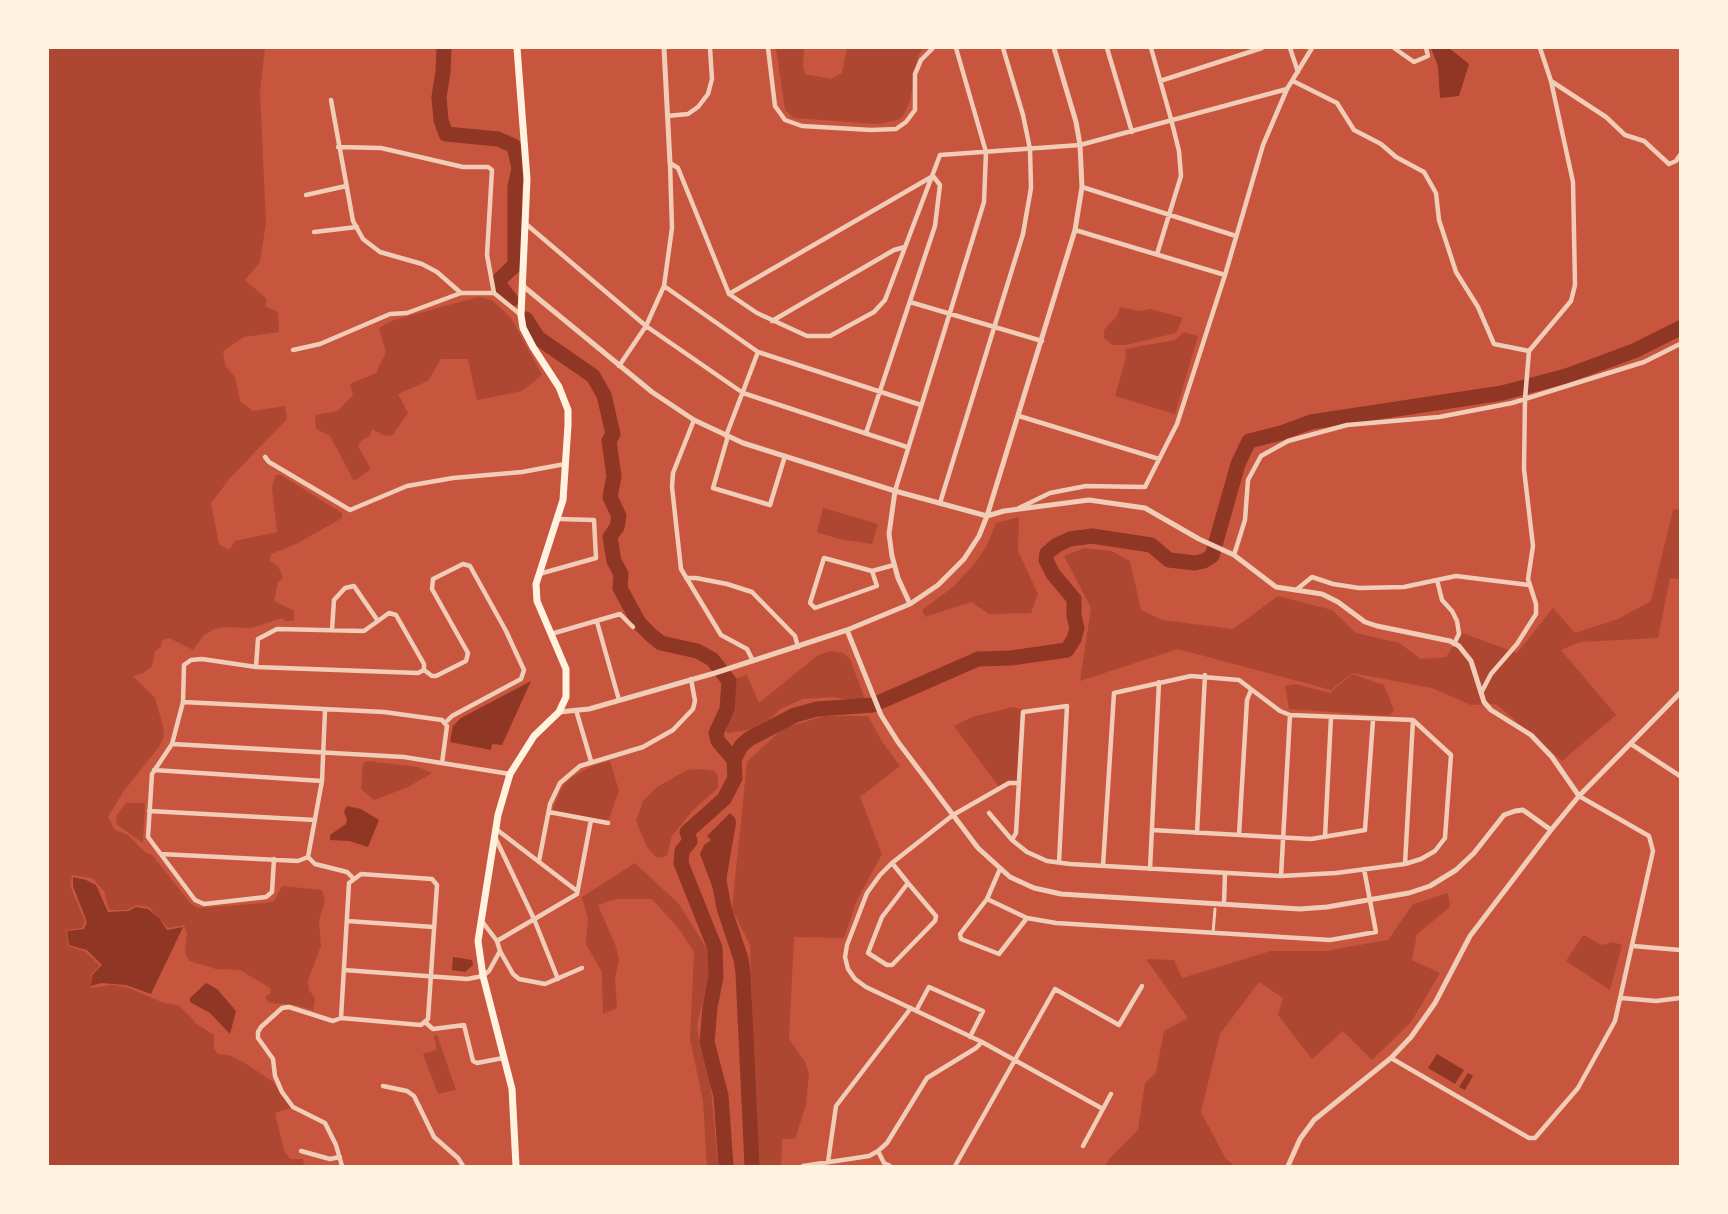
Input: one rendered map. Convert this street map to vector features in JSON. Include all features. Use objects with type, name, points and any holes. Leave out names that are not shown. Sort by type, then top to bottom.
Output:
[{"type":"main road","points":[[516,1166],[512,1089],[478,952],[480,919],[495,832],[510,774],[534,736],[559,712],[566,697],[566,668],[537,601],[536,584],[563,500],[568,410],[559,387],[523,328],[521,314],[524,286],[527,179],[517,48]]},
{"type":"street","points":[[620,366],[646,326],[664,286],[672,228],[664,48]]},
{"type":"street","points":[[667,116],[688,114],[698,107],[708,94],[712,78],[710,48]]},
{"type":"street","points":[[768,48],[775,106],[785,120],[802,126],[871,130],[896,129],[906,122],[915,110],[916,74],[921,60],[933,48]]},
{"type":"street","points":[[910,604],[894,565],[889,534],[895,491],[984,202],[986,152],[956,48]]},
{"type":"street","points":[[940,503],[1028,214],[1031,188],[1030,149],[1023,115],[1003,48]]},
{"type":"street","points":[[559,712],[619,700],[691,680],[847,630],[910,604],[938,585],[964,558],[979,536],[987,516],[1076,230],[1082,187],[1080,145],[1076,122],[1054,48]]},
{"type":"street","points":[[1106,48],[1132,132]]},
{"type":"street","points":[[1151,48],[1179,151],[1181,176],[1157,254]]},
{"type":"street","points":[[1160,80],[1262,48]]},
{"type":"street","points":[[1290,48],[1298,72]]},
{"type":"street","points":[[1016,510],[1050,494],[1086,486],[1145,487],[1177,424],[1225,275],[1263,145],[1287,89],[1312,48]]},
{"type":"street","points":[[1394,48],[1414,62],[1428,56],[1426,48]]},
{"type":"street","points":[[1481,693],[1491,674],[1517,644],[1536,614],[1536,604],[1529,585],[1533,546],[1524,469],[1527,367],[1529,351],[1571,301],[1575,285],[1573,182],[1551,81],[1540,48]]},
{"type":"street","points":[[1293,81],[1338,103],[1354,130],[1381,144],[1396,157],[1424,172],[1436,194],[1439,220],[1450,258],[1456,272],[1478,306],[1494,344],[1529,351]]},
{"type":"street","points":[[1551,81],[1606,117],[1626,136],[1644,141],[1669,164],[1676,161],[1680,155]]},
{"type":"street","points":[[670,163],[678,168],[729,294],[756,313],[806,336],[830,336],[874,312],[885,300],[940,155],[1080,145],[1287,89]]},
{"type":"street","points":[[331,100],[346,186],[357,227],[363,239],[380,252],[422,264],[437,272],[461,292]]},
{"type":"street","points":[[338,147],[381,148],[463,167],[488,167],[492,170],[487,255],[494,293]]},
{"type":"street","points":[[729,294],[933,176]]},
{"type":"street","points":[[866,433],[935,226],[940,185],[933,176]]},
{"type":"street","points":[[306,195],[346,186]]},
{"type":"street","points":[[1082,187],[1236,236]]},
{"type":"street","points":[[526,224],[646,326],[742,393],[908,447]]},
{"type":"street","points":[[314,232],[357,227]]},
{"type":"street","points":[[1076,230],[1225,275]]},
{"type":"street","points":[[772,320],[894,250],[905,247]]},
{"type":"street","points":[[524,286],[652,392],[694,420],[727,436],[895,491],[987,516],[1089,500],[1145,508],[1199,539],[1234,556],[1276,587],[1322,594],[1331,598],[1353,615],[1377,626],[1459,646],[1470,661],[1484,702],[1491,710],[1531,735],[1552,757],[1579,796],[1649,836],[1653,844],[1633,946],[1615,1021],[1578,1088],[1535,1138],[1529,1138],[1392,1058]]},
{"type":"street","points":[[664,286],[758,352],[921,405]]},
{"type":"street","points":[[293,350],[320,344],[390,314],[407,313],[461,292],[494,293],[521,314]]},
{"type":"street","points":[[910,302],[1042,340]]},
{"type":"street","points":[[1234,556],[1245,520],[1248,480],[1261,456],[1288,441],[1348,425],[1439,417],[1525,397],[1644,362],[1680,344]]},
{"type":"street","points":[[758,352],[727,436],[713,488],[770,505],[785,456]]},
{"type":"street","points":[[1019,416],[1159,459]]},
{"type":"street","points":[[694,420],[673,473],[672,486],[681,569],[721,635],[747,649],[753,661]]},
{"type":"street","points":[[265,457],[269,462],[350,510],[407,486],[565,464]]},
{"type":"street","points":[[538,574],[596,558],[594,520],[558,519]]},
{"type":"street","points":[[872,571],[877,586],[816,608],[810,603],[824,558],[872,571],[894,565]]},
{"type":"street","points":[[424,670],[432,676],[436,676],[466,661],[468,653],[432,589],[433,579],[463,564],[470,566],[506,632],[524,670],[521,679],[452,716],[445,723]]},
{"type":"street","points":[[1296,590],[1312,577],[1333,584],[1359,588],[1404,587],[1456,576],[1529,585]]},
{"type":"street","points":[[686,578],[727,584],[752,592],[795,636],[798,647]]},
{"type":"street","points":[[1437,580],[1442,600],[1452,611],[1457,621],[1459,634],[1454,644]]},
{"type":"street","points":[[332,630],[334,600],[345,588],[354,586],[378,621]]},
{"type":"street","points":[[256,667],[258,639],[277,629],[364,631],[389,613],[396,615],[424,664],[424,670]]},
{"type":"street","points":[[551,634],[620,614],[633,627]]},
{"type":"street","points":[[597,622],[619,700]]},
{"type":"street","points":[[847,630],[881,715],[898,742],[978,848],[1010,877],[1034,888],[1061,894],[1300,909],[1409,893],[1444,879],[1474,853],[1504,815],[1515,811],[1523,810],[1551,830]]},
{"type":"street","points":[[274,859],[272,892],[266,897],[204,904],[195,900],[148,837],[150,783],[154,770],[172,744],[183,702],[184,665],[191,660],[202,659],[256,667],[418,673],[424,670]]},
{"type":"street","points":[[1197,832],[1205,675]]},
{"type":"street","points":[[989,813],[1012,840],[1027,852],[1048,861],[1103,866],[1281,876],[1305,876],[1405,864],[1421,859],[1435,851],[1445,838],[1451,755],[1413,720],[1372,720],[1290,715],[1280,711],[1239,680],[1205,675],[1159,682],[1114,693],[1103,866]]},
{"type":"street","points":[[540,861],[552,796],[560,783],[574,770],[591,762],[643,747],[673,730],[693,709],[695,701],[691,680]]},
{"type":"street","points":[[1150,869],[1159,682]]},
{"type":"street","points":[[1239,835],[1247,700],[1251,690]]},
{"type":"street","points":[[1288,1166],[1300,1138],[1314,1120],[1392,1058],[1411,1037],[1435,1003],[1470,936],[1579,796],[1680,694]]},
{"type":"street","points":[[183,702],[272,705],[325,711],[384,712],[442,720],[447,726],[442,763]]},
{"type":"street","points":[[1012,840],[1016,833],[1023,712],[1067,706],[1059,862]]},
{"type":"street","points":[[576,710],[591,762]]},
{"type":"street","points":[[308,857],[322,781],[325,711]]},
{"type":"street","points":[[1281,876],[1290,715]]},
{"type":"street","points":[[1325,836],[1331,718]]},
{"type":"street","points":[[1152,830],[1311,839],[1365,830],[1372,720]]},
{"type":"street","points":[[1405,864],[1413,720]]},
{"type":"street","points":[[172,744],[323,751],[442,763],[510,774]]},
{"type":"street","points":[[1631,744],[1680,776]]},
{"type":"street","points":[[154,770],[322,781]]},
{"type":"street","points":[[1019,783],[1009,783],[954,815],[892,863],[867,893],[847,945],[845,956],[848,969],[855,980],[982,1042],[1103,1109]]},
{"type":"street","points":[[149,811],[315,820]]},
{"type":"street","points":[[549,812],[608,823]]},
{"type":"street","points":[[497,940],[577,894],[591,820]]},
{"type":"street","points":[[495,832],[540,861],[577,890]]},
{"type":"street","points":[[495,832],[534,919],[558,979]]},
{"type":"street","points":[[161,854],[298,860],[308,857]]},
{"type":"street","points":[[308,857],[315,864],[347,872],[353,878]]},
{"type":"street","points":[[892,863],[936,916],[935,921],[892,965],[887,965],[868,953],[882,917],[908,883]]},
{"type":"street","points":[[1000,869],[987,898],[960,934],[961,939],[999,954],[1027,918]]},
{"type":"street","points":[[987,898],[1027,918],[1056,923],[1330,940],[1376,932],[1364,869]]},
{"type":"street","points":[[1224,903],[1225,873]]},
{"type":"street","points":[[341,1018],[349,883],[353,878],[361,874],[432,879],[437,885],[428,1019],[425,1022],[421,1025],[341,1018],[334,1021],[289,1007],[282,1008],[261,1027],[258,1038],[273,1060],[275,1076],[282,1092],[293,1107],[325,1123],[336,1145],[342,1166]]},
{"type":"street","points":[[1214,933],[1215,909]]},
{"type":"street","points":[[480,919],[497,940],[500,951],[512,974],[519,979],[545,984],[582,968]]},
{"type":"street","points":[[348,921],[434,927]]},
{"type":"street","points":[[1633,946],[1680,950]]},
{"type":"street","points":[[344,970],[468,979],[483,976],[489,972],[500,951]]},
{"type":"street","points":[[954,1166],[1055,989],[1119,1025],[1142,986]]},
{"type":"street","points":[[916,1011],[929,987],[983,1011],[970,1036]]},
{"type":"street","points":[[1621,998],[1656,1001],[1680,998]]},
{"type":"street","points":[[828,1162],[836,1106],[911,1008]]},
{"type":"street","points":[[425,1022],[433,1029],[464,1025],[473,1061],[477,1063],[504,1058]]},
{"type":"street","points":[[803,1166],[828,1162],[836,1164],[878,1152],[888,1143],[927,1078],[976,1048],[982,1042]]},
{"type":"street","points":[[384,1086],[407,1091],[414,1096],[434,1136],[458,1158],[463,1166]]},
{"type":"street","points":[[1083,1146],[1111,1094]]},
{"type":"street","points":[[301,1151],[330,1158],[340,1157]]},
{"type":"street","points":[[878,1152],[884,1163],[890,1166]]},
{"type":"shaded area","points":[[48,48],[265,48],[260,91],[266,223],[260,262],[245,280],[267,299],[265,306],[278,312],[279,332],[244,337],[223,351],[225,365],[235,377],[240,401],[253,411],[285,406],[287,419],[230,478],[211,503],[219,544],[229,550],[235,541],[277,532],[272,487],[276,475],[281,475],[342,513],[342,518],[296,544],[271,554],[270,561],[278,566],[283,578],[278,582],[274,601],[294,611],[294,621],[285,621],[282,618],[252,628],[224,627],[214,629],[204,635],[193,650],[169,638],[162,640],[161,647],[155,651],[152,666],[143,673],[133,676],[155,698],[164,736],[159,747],[123,792],[108,817],[115,830],[128,835],[146,853],[152,855],[191,904],[198,908],[274,901],[282,886],[322,890],[325,901],[319,920],[321,946],[308,980],[309,990],[315,998],[313,1010],[296,1005],[269,1003],[265,997],[271,993],[270,988],[240,970],[216,969],[189,961],[185,953],[187,933],[184,925],[168,928],[149,907],[136,905],[127,910],[109,910],[104,891],[92,878],[72,875],[70,886],[85,921],[82,928],[66,930],[68,946],[86,952],[100,966],[91,974],[91,988],[112,985],[129,988],[164,1003],[178,1005],[195,1023],[214,1035],[214,1049],[218,1054],[229,1055],[245,1063],[273,1082],[291,1108],[275,1113],[284,1150],[290,1159],[303,1159],[304,1166],[48,1166]]},
{"type":"shaded area","points":[[776,48],[804,48],[803,67],[805,74],[831,79],[842,73],[847,48],[923,48],[918,56],[910,101],[903,116],[898,120],[878,124],[794,118],[785,110]]},
{"type":"shaded area","points":[[1431,48],[1449,48],[1469,64],[1459,96],[1440,98],[1438,66]]},
{"type":"shaded area","points":[[478,297],[492,300],[511,318],[542,375],[522,391],[477,400],[468,359],[441,359],[428,381],[398,394],[408,413],[392,436],[383,435],[372,429],[370,436],[362,440],[358,446],[371,469],[354,481],[330,436],[316,429],[315,415],[338,411],[353,395],[350,384],[376,373],[386,352],[379,328],[394,320]]},
{"type":"shaded area","points":[[1120,307],[1139,311],[1151,309],[1183,318],[1176,333],[1126,345],[1112,345],[1104,338],[1104,330],[1117,316]]},
{"type":"shaded area","points":[[1184,332],[1198,336],[1175,414],[1115,396],[1126,357],[1125,349],[1175,340]]},
{"type":"shaded area","points":[[823,508],[878,524],[872,544],[839,539],[817,532]]},
{"type":"shaded area","points":[[1680,509],[1680,579],[1670,578],[1658,638],[1580,642],[1561,650],[1616,715],[1562,761],[1496,704],[1471,705],[1432,688],[1352,673],[1331,690],[1178,649],[1080,681],[1091,608],[1064,556],[1084,548],[1111,551],[1130,561],[1141,610],[1162,620],[1233,629],[1278,596],[1332,610],[1356,633],[1399,643],[1421,659],[1446,657],[1462,633],[1517,653],[1553,608],[1575,633],[1618,619],[1651,601],[1673,510]]},
{"type":"shaded area","points":[[1019,517],[1018,551],[1038,594],[1031,613],[989,614],[971,602],[925,617],[922,610],[953,587],[976,562],[987,545],[996,523]]},
{"type":"shaded area","points":[[830,651],[843,653],[850,659],[865,699],[863,702],[833,697],[803,699],[780,709],[761,728],[728,733],[725,731],[727,718],[733,708],[733,679],[747,675],[759,703],[818,655]]},
{"type":"shaded area","points":[[1352,674],[1384,685],[1394,710],[1390,716],[1289,709],[1285,686],[1296,684],[1330,693]]},
{"type":"shaded area","points":[[531,681],[502,745],[492,744],[491,750],[450,742],[453,726],[461,718]]},
{"type":"shaded area","points":[[1013,707],[1021,709],[1018,781],[999,787],[954,726],[972,717]]},
{"type":"shaded area","points":[[825,716],[868,716],[881,740],[900,766],[860,797],[882,854],[857,900],[844,938],[794,937],[789,1039],[805,1062],[809,1074],[806,1105],[795,1139],[782,1139],[781,1166],[757,1166],[750,945],[732,909],[747,762],[783,728]]},
{"type":"shaded area","points":[[367,761],[418,767],[432,773],[408,787],[374,800],[361,789],[363,763]]},
{"type":"shaded area","points":[[610,761],[619,791],[608,821],[552,811],[562,787],[571,778],[592,766]]},
{"type":"shaded area","points":[[687,770],[714,771],[718,776],[718,788],[693,810],[672,836],[667,855],[662,858],[656,857],[647,847],[636,821],[643,801],[657,787]]},
{"type":"shaded area","points":[[126,803],[145,803],[143,843],[116,824],[117,815]]},
{"type":"shaded area","points":[[347,806],[361,809],[379,820],[368,847],[349,841],[330,840],[330,835],[346,824],[347,820],[344,811]]},
{"type":"shaded area","points":[[730,813],[735,818],[736,823],[726,881],[727,886],[714,891],[700,854],[704,845],[711,840],[707,836]]},
{"type":"shaded area","points":[[635,863],[679,904],[707,949],[711,969],[697,1025],[700,1048],[710,1078],[718,1166],[707,1166],[703,1101],[690,1039],[694,952],[680,930],[652,899],[616,899],[598,905],[616,947],[619,960],[615,978],[617,1008],[603,1014],[602,972],[586,944],[588,919],[582,897]]},
{"type":"shaded area","points":[[73,877],[96,885],[108,912],[129,911],[136,907],[148,909],[159,918],[167,930],[183,927],[151,994],[126,985],[101,983],[91,986],[92,975],[102,965],[87,950],[69,945],[67,931],[84,929],[87,922],[73,886]]},
{"type":"shaded area","points":[[1448,893],[1450,907],[1417,934],[1412,960],[1440,973],[1411,1022],[1372,1060],[1343,1031],[1312,1059],[1278,1015],[1283,998],[1259,982],[1220,1034],[1201,1112],[1226,1159],[1235,1166],[1105,1166],[1110,1158],[1138,1130],[1145,1083],[1156,1073],[1164,1031],[1188,1018],[1146,959],[1174,960],[1182,978],[1271,951],[1325,951],[1388,940],[1413,904]]},
{"type":"shaded area","points":[[1583,935],[1602,945],[1613,942],[1622,945],[1610,990],[1566,961]]},
{"type":"shaded area","points":[[453,957],[472,960],[473,965],[465,972],[452,970]]},
{"type":"shaded area","points":[[206,983],[217,989],[236,1011],[230,1034],[210,1013],[190,1002],[190,998]]},
{"type":"shaded area","points":[[437,1035],[456,1090],[438,1094],[423,1054],[437,1050],[434,1036]]},
{"type":"shaded area","points":[[1437,1054],[1464,1070],[1455,1084],[1428,1068]]},
{"type":"shaded area","points":[[1468,1073],[1473,1076],[1465,1090],[1459,1087]]},
{"type":"waterway","points":[[444,48],[439,97],[441,120],[446,134],[498,139],[514,146],[519,168],[515,187],[515,265],[500,279],[500,286],[511,300]]},
{"type":"waterway","points":[[526,319],[538,338],[593,376],[604,395],[613,434],[609,441],[614,476],[610,497],[619,516],[617,527],[610,537],[614,561],[621,574],[620,588],[639,623],[652,636],[661,643],[697,651],[712,659],[729,681],[727,709],[716,733],[718,741],[734,760]]},
{"type":"waterway","points":[[726,1166],[721,1096],[707,1042],[710,1007],[716,977],[715,948],[681,863],[682,851],[690,841],[687,832],[724,799],[735,778],[734,760],[741,746],[749,739],[795,715],[817,709],[873,705],[978,659],[1011,658],[1067,650],[1074,639],[1077,628],[1074,616],[1074,599],[1053,574],[1046,560],[1047,553],[1057,545],[1070,539],[1092,536],[1151,545],[1169,560],[1195,563],[1204,561],[1212,556],[1238,464],[1249,441],[1281,433],[1311,422],[1502,393],[1566,376],[1634,351],[1680,328]]},
{"type":"waterway","points":[[717,869],[724,908],[741,959],[743,973],[752,1166]]}]
